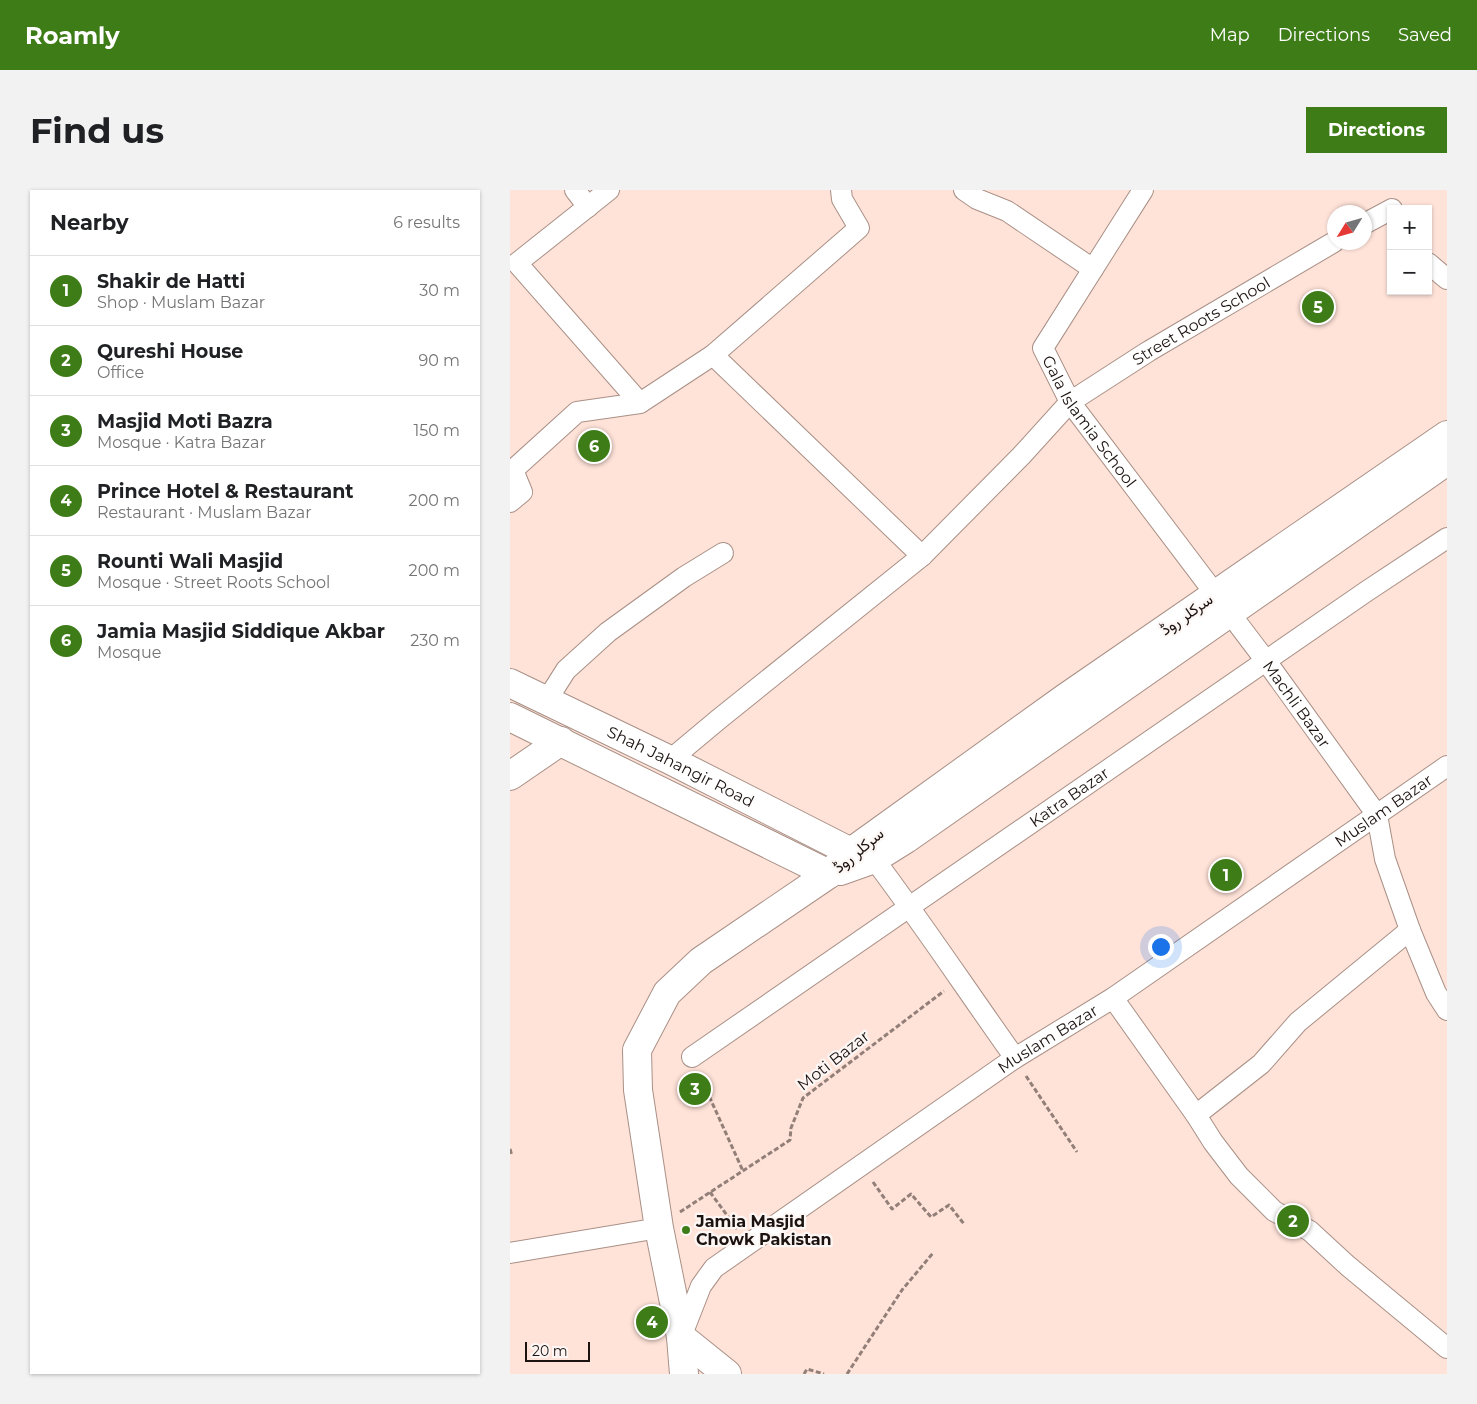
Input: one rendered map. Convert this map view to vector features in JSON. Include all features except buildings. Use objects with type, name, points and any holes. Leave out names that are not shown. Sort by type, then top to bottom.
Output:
[{"type":"street","points":[[575,190],[588,207]]},
{"type":"street","points":[[609,190],[514,260],[640,403]]},
{"type":"street","points":[[510,502],[522,492],[512,470],[577,412],[640,403],[713,355],[859,228],[842,199],[840,190]]},
{"type":"street","points":[[964,190],[977,199],[1007,211],[1093,269]]},
{"type":"street","name":"Gala Islamia School","points":[[1143,190],[1043,348],[1070,402],[1222,604]]},
{"type":"street","points":[[1372,220],[1387,212]]},
{"type":"street","name":"Street Roots School","points":[[670,760],[922,556],[1021,456],[1070,402],[1149,351],[1327,246]]},
{"type":"street","points":[[1432,266],[1447,279]]},
{"type":"street","points":[[713,355],[922,556]]},
{"type":"street","name":"سرکلر روڈ","points":[[684,1374],[682,1337],[659,1228],[638,1090],[637,1050],[667,993],[701,961],[829,874],[863,856],[906,839],[1447,435]]},
{"type":"street","name":"سرکلر روڈ","points":[[1222,604],[1447,461]]},
{"type":"street","name":"Katra Bazar","points":[[692,1057],[1447,538]]},
{"type":"street","points":[[547,700],[566,670],[608,632],[684,577],[723,553]]},
{"type":"street","name":"Machli Bazar","points":[[1222,604],[1266,661],[1376,815]]},
{"type":"street","name":"Shah Jahangir Road","points":[[510,683],[863,856]]},
{"type":"street","name":"Shah Jahangir Road","points":[[510,717],[829,874]]},
{"type":"street","points":[[510,776],[561,741]]},
{"type":"street","name":"Muslam Bazar","points":[[682,1337],[701,1286],[714,1268],[1015,1058],[1113,998],[1447,766]]},
{"type":"street","points":[[1376,815],[1385,858],[1410,930],[1436,993],[1447,1010]]},
{"type":"street","points":[[863,856],[910,907],[1015,1058]]},
{"type":"street","points":[[1196,1114],[1260,1064],[1298,1022],[1410,930]]},
{"type":"street","points":[[1113,998],[1196,1114],[1213,1142],[1239,1176],[1274,1211],[1310,1231],[1348,1266],[1447,1348]]},
{"type":"street","points":[[510,1253],[659,1228]]},
{"type":"street","points":[[682,1337],[727,1374]]},
{"type":"path","name":"Moti Bazar","points":[[659,1228],[790,1140],[791,1128],[803,1098],[959,980]]},
{"type":"path","points":[[692,1057],[742,1171]]},
{"type":"path","points":[[1015,1058],[1076,1152]]},
{"type":"path","points":[[510,1150],[512,1156]]},
{"type":"path","points":[[861,1165],[892,1209],[911,1194],[931,1217],[949,1205],[964,1224]]},
{"type":"path","points":[[710,1192],[748,1244]]},
{"type":"path","points":[[847,1374],[902,1290],[933,1253]]},
{"type":"path","points":[[804,1374],[807,1370],[824,1374]]},
{"type":"place","name":"Rounti Wali Masjid","points":[[1318,307]]},
{"type":"place","name":"Jamia Masjid Siddique Akbar","points":[[594,446]]},
{"type":"place","name":"Shakir de Hatti","points":[[1226,875]]},
{"type":"place","name":"Masjid Moti Bazra","points":[[695,1089]]},
{"type":"place","name":"Qureshi House","points":[[1293,1221]]},
{"type":"place","name":"Jamia Masjid Chowk Pakistan","points":[[686,1230]]},
{"type":"place","name":"Prince Hotel & Restaurant","points":[[652,1322]]}]
